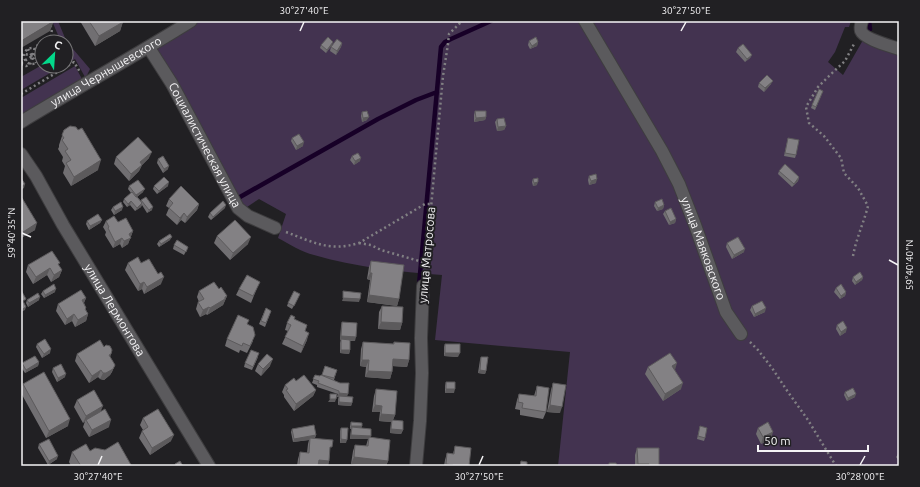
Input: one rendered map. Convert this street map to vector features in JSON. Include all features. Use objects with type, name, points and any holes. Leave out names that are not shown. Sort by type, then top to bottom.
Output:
[{"type":"street","name":"улица Чернышевского","points":[[21,122],[86,83],[149,48],[191,21]]},
{"type":"street","name":"улица Маяковского","points":[[585,21],[662,151],[695,225],[726,312],[741,334]]},
{"type":"street","points":[[861,26],[864,34],[899,49]]},
{"type":"street","name":"Социалистическая улица","points":[[149,48],[172,84],[238,208],[248,216],[275,228]]},
{"type":"street","name":"улица Лермонтова","points":[[21,154],[36,176],[63,225],[209,466]]},
{"type":"street","name":"улица Матросова","points":[[416,466],[420,421],[422,373],[421,338],[424,286]]},
{"type":"path","points":[[48,21],[52,29],[51,34]]},
{"type":"path","name":"улица Матросова","points":[[424,286],[424,263],[443,76],[449,34],[462,21]]},
{"type":"path","points":[[853,256],[868,206],[858,188],[844,173],[841,158],[824,136],[809,123],[806,107],[818,87],[845,61],[861,26]]},
{"type":"path","points":[[34,48],[32,56],[30,64],[26,60],[25,54],[28,49],[34,48]]},
{"type":"path","points":[[28,49],[34,60]]},
{"type":"path","points":[[21,55],[25,54],[32,56]]},
{"type":"path","points":[[32,56],[21,63],[26,66],[34,63]]},
{"type":"path","points":[[21,94],[74,62],[86,83]]},
{"type":"path","points":[[275,228],[319,245],[336,248],[350,246],[359,243],[425,204],[430,204]]},
{"type":"path","points":[[359,243],[424,263]]},
{"type":"path","points":[[741,334],[758,350],[772,368],[808,420],[836,466]]},
{"type":"shaded area","points":[[52,21],[58,21],[63,34],[58,34]]},
{"type":"shaded area","points":[[199,21],[851,21],[849,27],[845,27],[835,52],[828,62],[843,75],[863,40],[899,52],[899,466],[558,466],[570,352],[435,340],[442,275],[394,271],[361,266],[309,254],[278,238],[286,214],[259,199],[244,209],[220,172],[183,92],[156,48]]},
{"type":"shaded area","points":[[74,50],[90,69],[86,77],[85,77],[75,59]]},
{"type":"shaded area","points":[[74,67],[82,79],[21,115],[21,98],[62,74],[74,74]]},
{"type":"shaded area","points":[[34,70],[34,74],[48,74],[21,90],[21,77]]},
{"type":"building","points":[[21,21],[54,21],[21,41]]},
{"type":"building","points":[[89,21],[123,21],[123,22],[99,36]]},
{"type":"building","points":[[328,37],[333,42],[327,50],[321,45]]},
{"type":"building","points":[[536,37],[538,42],[532,46],[529,41]]},
{"type":"building","points":[[337,39],[342,43],[337,51],[331,47]]},
{"type":"building","points":[[743,44],[752,55],[747,59],[738,48]]},
{"type":"building","points":[[767,75],[773,81],[765,88],[759,83]]},
{"type":"building","points":[[819,89],[823,91],[816,107],[812,105]]},
{"type":"building","points":[[367,111],[369,117],[363,118],[362,112]]},
{"type":"building","points":[[475,111],[486,111],[486,117],[476,118]]},
{"type":"building","points":[[504,118],[506,126],[498,127],[497,119]]},
{"type":"building","points":[[70,126],[76,127],[78,130],[82,128],[101,160],[74,177],[66,163],[71,160],[65,151],[68,149],[62,140],[64,138],[62,135],[64,130]]},
{"type":"building","points":[[299,134],[304,142],[297,146],[292,138]]},
{"type":"building","points":[[138,137],[152,152],[140,162],[142,165],[131,174],[116,157]]},
{"type":"building","points":[[788,138],[799,140],[796,155],[785,153]]},
{"type":"building","points":[[358,153],[361,158],[355,161],[352,156]]},
{"type":"building","points":[[163,156],[169,166],[164,169],[158,159]]},
{"type":"building","points":[[785,164],[799,177],[794,184],[779,171]]},
{"type":"building","points":[[596,174],[597,179],[591,181],[589,176]]},
{"type":"building","points":[[164,177],[169,182],[159,191],[154,186]]},
{"type":"building","points":[[21,178],[25,184],[21,187]]},
{"type":"building","points":[[538,178],[538,182],[534,183],[533,179]]},
{"type":"building","points":[[138,180],[145,189],[136,195],[129,186]]},
{"type":"building","points":[[181,186],[199,204],[187,217],[184,213],[180,218],[169,208],[173,203],[169,199]]},
{"type":"building","points":[[132,192],[142,203],[137,208],[131,201],[128,204],[124,199]]},
{"type":"building","points":[[146,197],[153,207],[149,210],[141,200]]},
{"type":"building","points":[[21,198],[37,223],[23,232],[21,229]]},
{"type":"building","points":[[662,199],[664,205],[658,208],[655,202]]},
{"type":"building","points":[[223,201],[226,205],[213,217],[210,213]]},
{"type":"building","points":[[121,202],[123,207],[115,211],[113,207]]},
{"type":"building","points":[[671,208],[676,219],[670,222],[665,211]]},
{"type":"building","points":[[98,214],[102,220],[90,226],[87,221]]},
{"type":"building","points":[[114,216],[118,222],[126,218],[133,231],[129,234],[131,238],[124,241],[122,238],[115,242],[106,221]]},
{"type":"building","points":[[235,220],[251,237],[233,253],[217,236]]},
{"type":"building","points":[[170,234],[172,237],[161,244],[159,241]]},
{"type":"building","points":[[738,237],[745,249],[734,255],[727,243]]},
{"type":"building","points":[[177,240],[188,247],[186,252],[174,245]]},
{"type":"building","points":[[52,251],[60,263],[58,264],[62,270],[54,275],[50,268],[36,277],[28,265]]},
{"type":"building","points":[[138,257],[141,263],[149,259],[158,274],[161,272],[164,277],[147,287],[144,282],[140,284],[128,263]]},
{"type":"building","points":[[371,261],[404,265],[399,299],[369,295],[372,273],[370,273]]},
{"type":"building","points":[[860,272],[863,277],[856,282],[853,277]]},
{"type":"building","points":[[247,275],[260,282],[253,296],[239,289]]},
{"type":"building","points":[[214,282],[219,289],[221,287],[227,296],[225,299],[210,308],[209,307],[203,310],[198,302],[204,299],[199,291]]},
{"type":"building","points":[[54,284],[56,289],[45,295],[43,291]]},
{"type":"building","points":[[841,284],[846,292],[841,296],[836,288]]},
{"type":"building","points":[[21,290],[26,299],[23,301],[26,307],[21,310]]},
{"type":"building","points":[[81,290],[86,298],[82,300],[88,314],[78,320],[74,314],[67,319],[58,304]]},
{"type":"building","points":[[294,291],[300,294],[294,306],[288,303]]},
{"type":"building","points":[[343,291],[361,293],[360,299],[343,298]]},
{"type":"building","points":[[38,293],[40,297],[29,303],[27,300]]},
{"type":"building","points":[[762,301],[766,308],[755,314],[752,306]]},
{"type":"building","points":[[382,306],[403,307],[402,323],[381,322]]},
{"type":"building","points":[[266,308],[271,311],[266,323],[261,321]]},
{"type":"building","points":[[238,315],[249,320],[247,324],[253,327],[255,335],[250,346],[243,343],[242,346],[227,339]]},
{"type":"building","points":[[291,315],[295,317],[294,319],[307,325],[305,331],[309,333],[303,346],[285,337],[291,325],[287,323]]},
{"type":"building","points":[[843,321],[847,328],[841,332],[837,325]]},
{"type":"building","points":[[342,322],[357,323],[356,337],[341,336]]},
{"type":"building","points":[[45,339],[51,349],[44,354],[37,344]]},
{"type":"building","points":[[341,339],[350,340],[350,350],[341,350]]},
{"type":"building","points":[[100,340],[104,347],[106,345],[110,346],[112,350],[111,354],[109,355],[115,365],[113,369],[106,373],[103,373],[101,370],[92,376],[77,354]]},
{"type":"building","points":[[363,342],[394,344],[394,342],[410,343],[409,360],[393,359],[392,372],[368,371],[369,360],[362,360]]},
{"type":"building","points":[[445,344],[460,344],[460,353],[445,353]]},
{"type":"building","points":[[251,350],[259,353],[253,367],[245,363]]},
{"type":"building","points":[[670,353],[677,363],[672,366],[683,383],[665,394],[648,367]]},
{"type":"building","points":[[267,354],[273,359],[263,369],[258,364]]},
{"type":"building","points":[[35,356],[39,362],[26,370],[22,363]]},
{"type":"building","points":[[481,357],[488,357],[486,371],[480,370]]},
{"type":"building","points":[[61,364],[66,374],[58,378],[53,368]]},
{"type":"building","points":[[325,366],[337,370],[334,378],[322,375]]},
{"type":"building","points":[[44,372],[70,419],[49,431],[23,384]]},
{"type":"building","points":[[304,375],[316,390],[296,404],[286,390],[288,389],[285,385],[294,378],[296,381]]},
{"type":"building","points":[[315,375],[321,375],[340,383],[349,383],[348,394],[339,393],[339,391],[318,383],[319,381],[313,379]]},
{"type":"building","points":[[446,382],[455,382],[455,389],[446,389]]},
{"type":"building","points":[[553,383],[566,385],[562,407],[550,405]]},
{"type":"building","points":[[537,386],[549,388],[546,412],[522,408],[523,403],[518,402],[519,394],[536,396]]},
{"type":"building","points":[[853,388],[856,394],[848,398],[845,392]]},
{"type":"building","points":[[376,389],[397,391],[395,415],[381,414],[382,406],[375,405]]},
{"type":"building","points":[[94,390],[103,406],[86,416],[77,400]]},
{"type":"building","points":[[330,394],[337,394],[336,399],[330,399]]},
{"type":"building","points":[[339,396],[353,397],[352,403],[339,402]]},
{"type":"building","points":[[105,409],[111,420],[92,430],[86,420]]},
{"type":"building","points":[[158,409],[174,435],[152,448],[142,431],[148,427],[143,418]]},
{"type":"building","points":[[392,420],[403,421],[403,430],[391,429]]},
{"type":"building","points":[[351,422],[362,423],[362,426],[351,426]]},
{"type":"building","points":[[768,422],[773,432],[763,437],[758,428]]},
{"type":"building","points":[[314,425],[316,435],[294,439],[292,429]]},
{"type":"building","points":[[700,426],[707,428],[705,438],[698,436]]},
{"type":"building","points":[[352,427],[371,429],[371,436],[351,435]]},
{"type":"building","points":[[341,428],[348,428],[347,440],[341,439]]},
{"type":"building","points":[[369,437],[390,440],[388,461],[354,457],[355,445],[368,446]]},
{"type":"building","points":[[310,438],[333,440],[332,447],[330,447],[329,461],[319,460],[318,466],[299,466],[300,452],[309,453]]},
{"type":"building","points":[[49,439],[58,456],[49,461],[39,444]]},
{"type":"building","points":[[118,442],[131,465],[81,466],[72,452],[86,444],[90,451],[95,448],[105,450]]},
{"type":"building","points":[[455,446],[471,448],[469,466],[453,466],[446,464],[447,453],[454,454]]},
{"type":"building","points":[[637,448],[659,448],[659,466],[638,464]]},
{"type":"building","points":[[180,461],[183,466],[176,466],[175,464]]},
{"type":"building","points":[[521,461],[527,462],[527,466],[520,466]]},
{"type":"building","points":[[609,463],[616,463],[617,466],[609,466]]},
{"type":"waterway","points":[[419,285],[441,47],[445,42],[491,21]]},
{"type":"waterway","points":[[869,21],[870,29]]},
{"type":"waterway","points":[[240,197],[378,119],[416,100],[437,92]]}]
